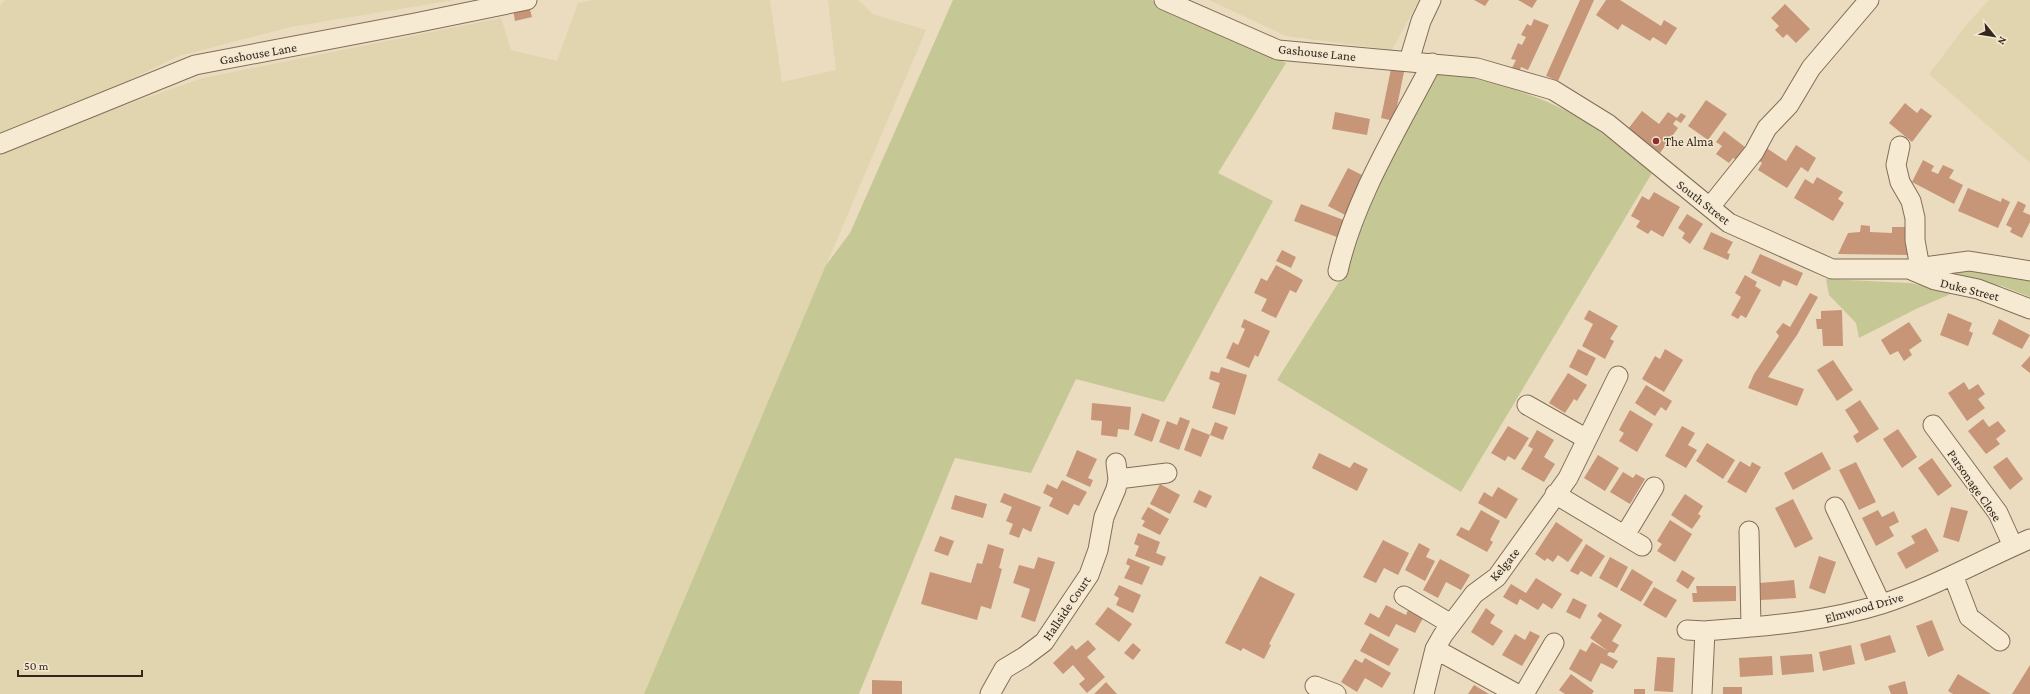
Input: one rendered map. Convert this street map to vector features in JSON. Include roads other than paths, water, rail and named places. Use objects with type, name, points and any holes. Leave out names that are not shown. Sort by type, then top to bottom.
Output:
[{"type":"street","name":"Gashouse Lane","points":[[0,144],[195,65],[315,43],[361,32],[415,23],[527,0]]},
{"type":"street","name":"Gashouse Lane","points":[[1164,0],[1278,50],[1432,63]]},
{"type":"street","points":[[1409,61],[1421,22],[1431,0]]},
{"type":"street","points":[[1710,207],[1754,152],[1767,128],[1789,105],[1811,68],[1870,0]]},
{"type":"street","points":[[1338,271],[1344,247],[1366,191],[1432,63]]},
{"type":"street","name":"South Street","points":[[1432,63],[1477,68],[1554,90],[1608,124],[1729,223],[1832,269],[1914,268],[1969,260],[2026,270]]},
{"type":"street","points":[[1900,146],[1896,166],[1900,182],[1910,201],[1915,218],[1914,268]]},
{"type":"street","name":"Duke Street","points":[[1914,268],[1935,280],[1978,289],[2030,309]]},
{"type":"street","name":"Kelgate","points":[[1424,694],[1435,649],[1451,624],[1474,594],[1497,577],[1555,494],[1568,478],[1618,376]]},
{"type":"street","points":[[1527,405],[1587,439]]},
{"type":"street","name":"Parsonage Close","points":[[1933,426],[2022,543]]},
{"type":"street","name":"Hallside Court","points":[[990,694],[1004,669],[1024,657],[1044,642],[1089,575],[1098,550],[1104,517],[1116,489],[1117,471],[1167,473]]},
{"type":"street","points":[[1625,535],[1654,488]]},
{"type":"street","points":[[1555,494],[1642,546]]},
{"type":"street","points":[[1836,507],[1881,604]]},
{"type":"street","points":[[1749,531],[1751,627]]},
{"type":"street","name":"Elmwood Drive","points":[[1702,694],[1696,630],[1751,627],[1823,619],[1881,604],[1916,592],[2022,543]]},
{"type":"street","points":[[1954,575],[1969,617],[2000,641]]},
{"type":"street","points":[[1404,596],[1451,624]]},
{"type":"street","points":[[1524,694],[1554,643]]},
{"type":"street","points":[[1435,649],[1517,694]]},
{"type":"street","points":[[1316,686],[1336,694]]},
{"type":"place","name":"The Alma","points":[[1656,141]]}]
